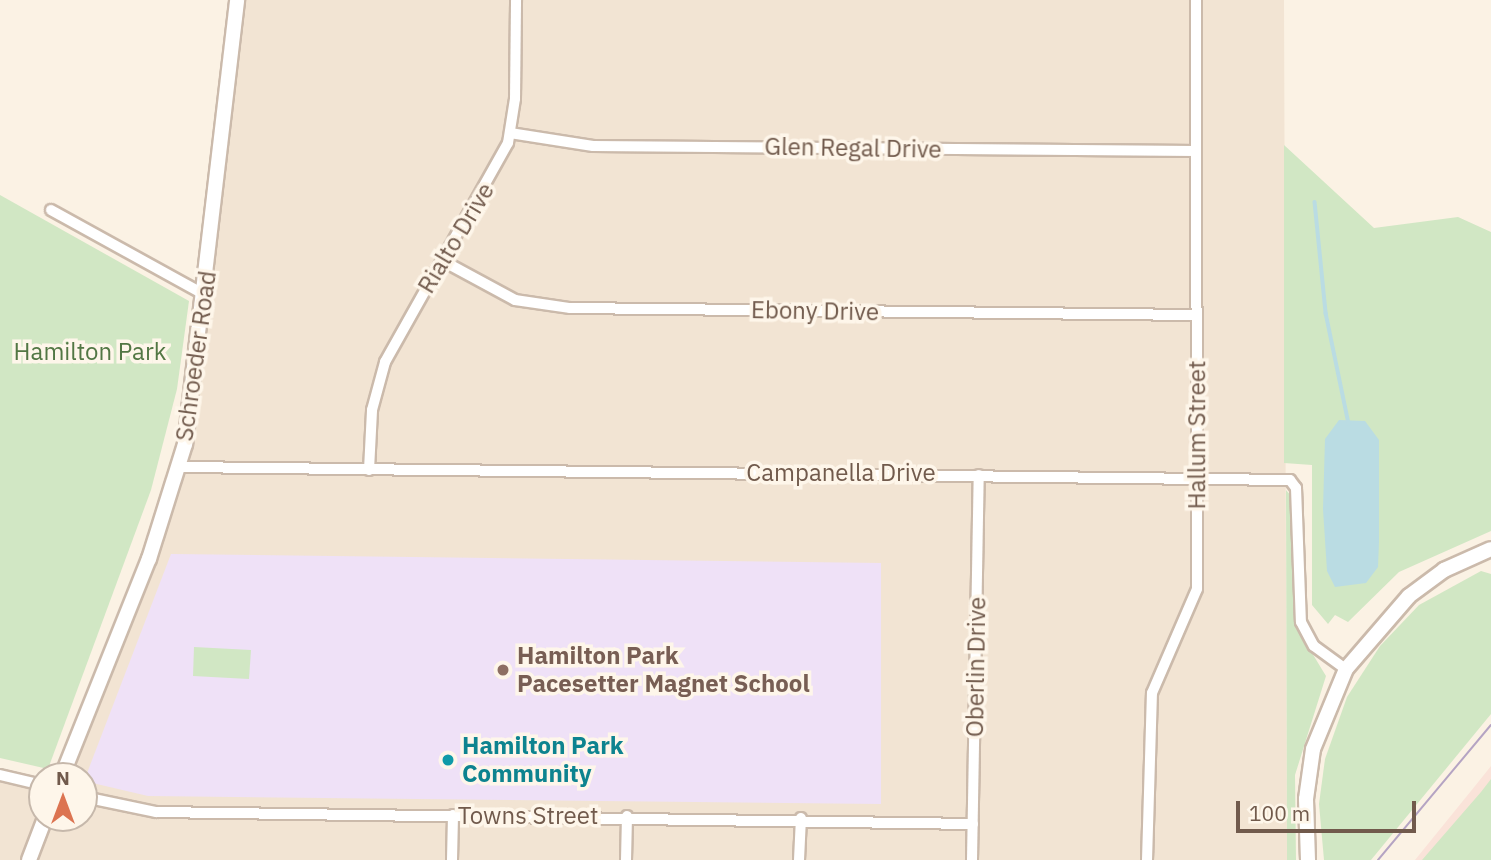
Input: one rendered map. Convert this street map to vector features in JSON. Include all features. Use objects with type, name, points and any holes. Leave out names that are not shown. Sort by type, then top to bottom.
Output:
[{"type":"street","name":"Schroeder Road","points":[[67,762],[180,467],[205,295],[237,0]]},
{"type":"street","name":"Rialto Drive","points":[[369,470],[377,386],[396,339],[443,261],[510,134],[516,0]]},
{"type":"street","name":"Hallum Street","points":[[1147,860],[1149,708],[1157,676],[1197,589],[1196,0]]},
{"type":"street","name":"Glen Regal Drive","points":[[510,134],[593,145],[1196,151]]},
{"type":"street","points":[[51,210],[205,295]]},
{"type":"street","name":"Ebony Drive","points":[[443,261],[515,300],[570,308],[1197,315]]},
{"type":"street","name":"Campanella Drive","points":[[180,467],[1279,479],[1296,488],[1301,622],[1314,646],[1346,669]]},
{"type":"street","name":"Oberlin Drive","points":[[972,860],[979,475]]},
{"type":"street","points":[[1308,860],[1306,799],[1313,749],[1346,669],[1409,596],[1444,570],[1491,550]]},
{"type":"street","points":[[0,775],[28,782]]},
{"type":"street","name":"Towns Street","points":[[98,800],[156,812],[801,818],[973,824]]},
{"type":"street","points":[[452,860],[453,815]]},
{"type":"street","points":[[626,860],[627,816]]},
{"type":"street","points":[[799,860],[801,818]]},
{"type":"street","points":[[29,860],[40,832]]},
{"type":"shaded area","points":[[239,0],[1284,0],[1287,860],[0,860],[0,782],[28,785],[28,832],[98,832],[98,762],[66,762],[185,444]]},
{"type":"shaded area","name":"Hamilton Park Pacesetter Magnet School","points":[[171,554],[881,563],[881,804],[148,796],[98,784],[98,762],[91,762]]},
{"type":"shaded area","points":[[1491,766],[1491,860],[1415,860],[1475,786]]},
{"type":"green space","points":[[1284,145],[1374,228],[1458,217],[1491,232],[1491,531],[1399,572],[1348,622],[1335,615],[1328,624],[1312,605],[1312,465],[1284,463]]},
{"type":"green space","name":"Hamilton Park","points":[[0,195],[189,301],[177,389],[151,490],[51,762],[28,762],[28,764],[0,758]]},
{"type":"green space","points":[[1286,490],[1292,497],[1295,625],[1326,676],[1295,775],[1296,860],[1287,860]]},
{"type":"green space","points":[[1481,571],[1491,574],[1491,714],[1371,860],[1324,860],[1319,804],[1325,759],[1347,697],[1380,646],[1419,605]]},
{"type":"green space","points":[[194,647],[251,650],[249,679],[193,676]]},
{"type":"green space","points":[[1491,779],[1491,860],[1422,860],[1481,792]]},
{"type":"water","points":[[1339,420],[1365,421],[1379,440],[1379,542],[1378,567],[1366,583],[1335,587],[1327,571],[1323,509],[1325,439]]},
{"type":"waterway","points":[[1315,202],[1326,313],[1349,424]]},
{"type":"tram line","points":[[1378,860],[1491,725]]},
{"type":"place","name":"Hamilton Park Pacesetter Magnet School","points":[[503,670]]},
{"type":"place","name":"Hamilton Park Community","points":[[448,760]]}]
